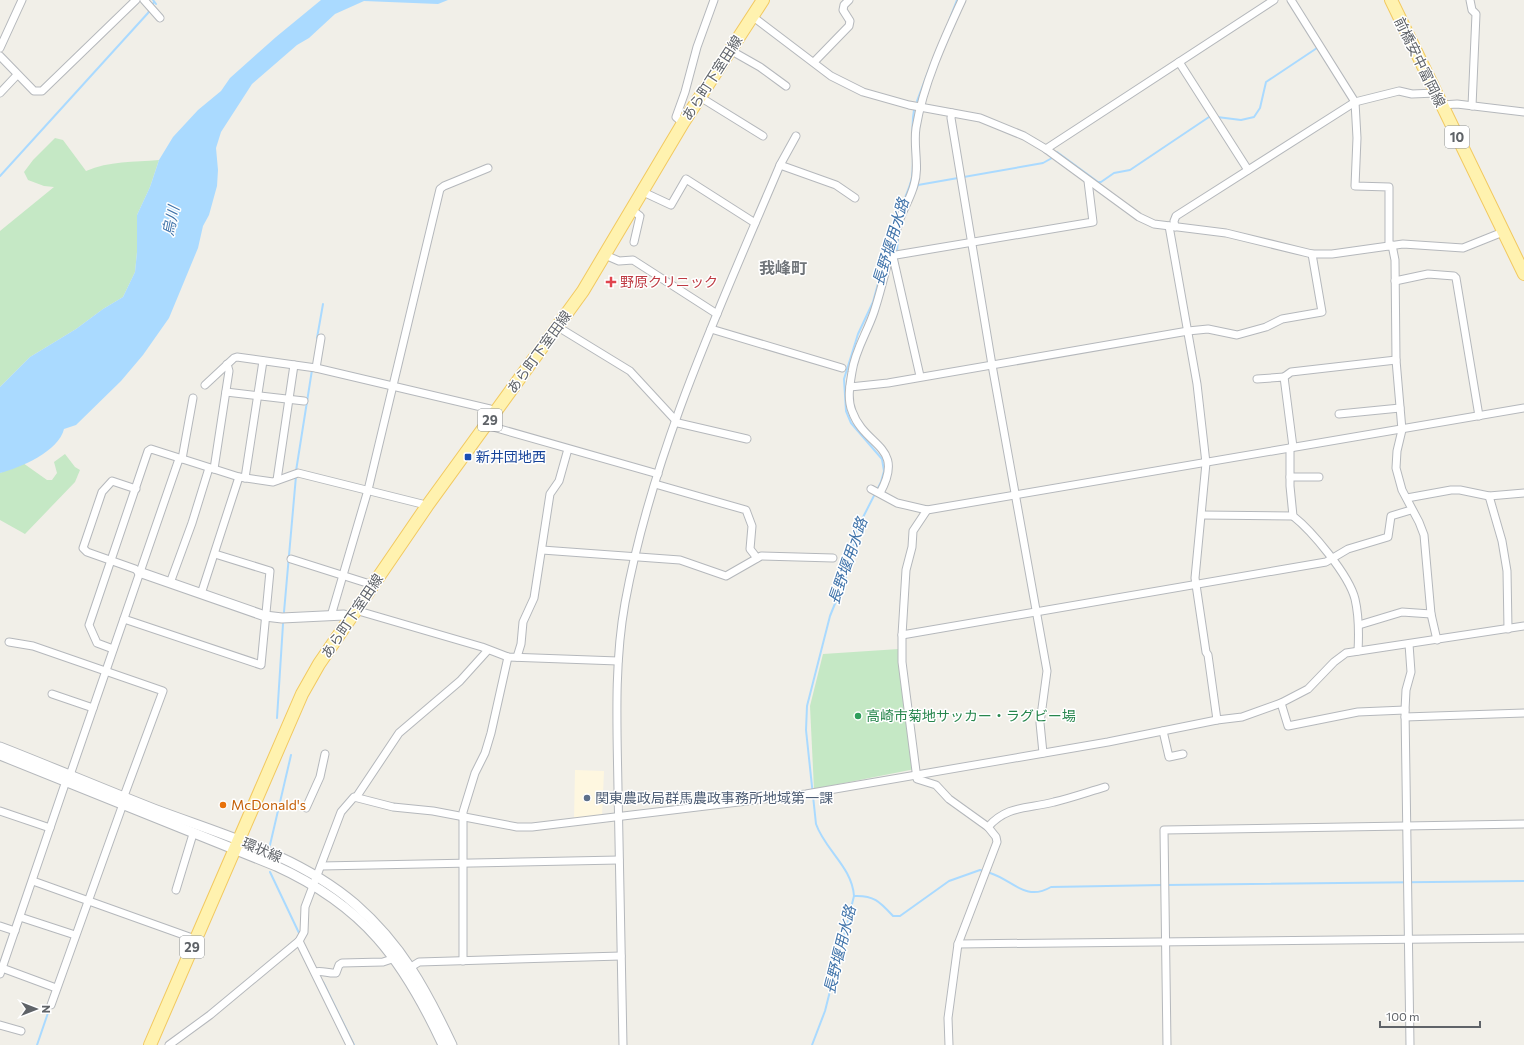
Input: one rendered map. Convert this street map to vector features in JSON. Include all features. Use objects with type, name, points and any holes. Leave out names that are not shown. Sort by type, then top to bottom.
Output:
[{"type":"main road","name":"あら町下室田線","points":[[237,845],[302,694],[319,664],[426,506],[558,327],[605,255],[683,123],[763,0]]},
{"type":"main road","name":"前橋安中富岡線","points":[[1390,0],[1524,274]]},
{"type":"main road","name":"29","points":[[150,1045],[237,845]]},
{"type":"street","points":[[0,48],[22,0]]},
{"type":"street","points":[[0,56],[34,91],[42,91],[136,0]]},
{"type":"street","points":[[144,0],[160,18]]},
{"type":"street","points":[[683,123],[676,117],[685,92],[697,47],[714,0]]},
{"type":"street","points":[[814,62],[850,26],[850,21],[843,10],[844,5],[849,0]]},
{"type":"street","points":[[962,0],[942,46],[920,107],[915,130],[915,185],[900,219],[891,256],[876,305],[855,356],[850,387],[850,406],[855,418],[882,450],[889,462],[888,476],[876,491],[897,503],[927,510],[1524,408]]},
{"type":"street","points":[[1046,149],[1274,0]]},
{"type":"street","points":[[1291,0],[1355,102],[1357,138],[1354,186],[1389,187],[1391,246],[1395,260],[1396,360],[1402,430],[1397,451],[1396,468],[1402,490],[1407,498],[1411,510],[1419,522],[1424,535],[1431,614],[1437,640]]},
{"type":"street","points":[[1470,0],[1472,10],[1476,14],[1472,106]]},
{"type":"street","points":[[752,16],[839,81],[863,92],[920,107],[988,121],[1024,136],[1046,149],[1139,217],[1154,224],[1226,233],[1312,254],[1332,254],[1403,244],[1463,248],[1503,232]]},
{"type":"street","points":[[730,50],[760,67],[786,86]]},
{"type":"street","points":[[1179,62],[1248,170]]},
{"type":"street","points":[[0,93],[17,75]]},
{"type":"street","points":[[1217,720],[1196,585],[1206,462],[1197,384],[1172,226],[1176,216],[1355,102],[1399,91],[1412,94],[1436,93]]},
{"type":"street","points":[[700,97],[763,136]]},
{"type":"street","points":[[1442,105],[1472,106],[1524,112]]},
{"type":"street","points":[[952,114],[951,118],[992,365],[1047,671],[1040,723],[1044,753]]},
{"type":"street","points":[[623,1045],[617,701],[618,661],[625,604],[635,556],[674,420],[755,223],[780,165],[796,136]]},
{"type":"street","points":[[780,165],[836,185],[855,198]]},
{"type":"street","points":[[331,616],[368,490],[440,189],[488,168]]},
{"type":"street","points":[[642,191],[671,205],[686,179],[755,223]]},
{"type":"street","points":[[891,256],[1093,222],[1088,181]]},
{"type":"street","points":[[631,209],[640,216],[634,242]]},
{"type":"street","points":[[850,387],[992,365],[1188,331],[1208,329],[1237,335],[1266,327],[1282,319],[1322,312],[1312,254]]},
{"type":"street","points":[[605,255],[619,261],[633,260],[717,314]]},
{"type":"street","points":[[891,256],[920,376]]},
{"type":"street","points":[[1395,281],[1428,274],[1454,276],[1456,278],[1479,416]]},
{"type":"street","points":[[558,327],[630,371],[678,423],[747,439]]},
{"type":"street","points":[[711,329],[842,368]]},
{"type":"street","points":[[316,368],[321,338]]},
{"type":"street","points":[[205,385],[227,364],[238,357],[316,368],[490,409],[495,412]]},
{"type":"street","points":[[1257,379],[1284,377],[1291,372],[1396,360]]},
{"type":"street","points":[[201,594],[242,478],[263,361]]},
{"type":"street","points":[[170,583],[212,468],[226,392],[229,371],[227,364]]},
{"type":"street","points":[[277,480],[294,365]]},
{"type":"street","points":[[1284,377],[1292,448],[1290,477],[1293,516]]},
{"type":"street","points":[[226,392],[304,401]]},
{"type":"street","points":[[56,988],[1,967],[33,881],[139,572],[181,459],[193,398]]},
{"type":"street","points":[[1339,414],[1400,408]]},
{"type":"street","points":[[487,424],[492,427],[658,474]]},
{"type":"street","points":[[113,649],[97,643],[89,625],[112,561],[148,451],[151,449],[242,478],[273,482],[298,473],[426,506]]},
{"type":"street","points":[[517,657],[521,644],[523,622],[534,598],[550,494],[558,480],[568,449]]},
{"type":"street","points":[[1290,477],[1319,477]]},
{"type":"street","points":[[136,489],[112,481],[102,492],[83,548],[87,552],[135,569],[139,572],[265,616],[282,618],[353,614],[488,650],[508,657],[618,661]]},
{"type":"street","points":[[656,484],[746,510],[752,526],[750,549],[757,558]]},
{"type":"street","points":[[1407,498],[1456,490],[1489,496],[1524,494]]},
{"type":"street","points":[[1489,496],[1502,541],[1507,571],[1508,628]]},
{"type":"street","points":[[927,510],[914,531],[912,547],[906,570],[902,635],[902,662],[918,779],[936,785],[949,799],[988,827],[996,837],[997,847],[958,944],[948,1018],[949,1045]]},
{"type":"street","points":[[902,635],[1326,562],[1354,547],[1388,537],[1392,516],[1411,510]]},
{"type":"street","points":[[1202,515],[1293,516],[1306,526],[1332,559],[1352,591],[1359,626],[1358,651]]},
{"type":"street","points":[[542,550],[680,560],[726,576],[757,558],[765,556],[833,558]]},
{"type":"street","points":[[124,618],[261,665],[270,571],[215,554]]},
{"type":"street","points":[[291,559],[373,585]]},
{"type":"street","points":[[1359,626],[1402,612],[1431,614]]},
{"type":"street","points":[[357,796],[393,807],[524,827],[619,817],[812,793],[1044,753],[1217,720],[1242,717],[1281,703],[1308,688],[1334,662],[1346,653],[1524,626]]},
{"type":"street","points":[[9,642],[33,646],[163,691],[87,900],[51,1005]]},
{"type":"street","points":[[1409,644],[1411,672],[1406,690],[1405,714],[1410,1045]]},
{"type":"street","points":[[169,1045],[234,996],[299,941],[304,932],[305,908],[341,812],[350,799],[357,796],[399,733],[460,681],[488,650]]},
{"type":"street","points":[[464,961],[463,817],[475,773],[485,753],[491,733],[508,657]]},
{"type":"street","points":[[52,694],[93,708]]},
{"type":"street","points":[[1281,703],[1288,726],[1358,712],[1405,714],[1524,713]]},
{"type":"street","points":[[1163,731],[1169,756],[1183,754]]},
{"type":"street","name":"環状線","points":[[0,747],[68,778]]},
{"type":"street","points":[[306,808],[320,777],[325,754]]},
{"type":"street","name":"環状線","points":[[0,755],[68,778],[237,845],[313,885],[354,916],[395,958],[415,988],[443,1045]]},
{"type":"street","points":[[988,827],[995,818],[1008,811],[1053,803],[1104,787]]},
{"type":"street","name":"環状線","points":[[124,800],[193,834],[280,857],[317,876],[343,894],[384,932],[411,967],[452,1045]]},
{"type":"street","points":[[0,811],[50,828]]},
{"type":"street","points":[[1167,1045],[1164,830],[1524,824]]},
{"type":"street","points":[[176,890],[193,834]]},
{"type":"street","points":[[321,866],[619,860]]},
{"type":"street","points":[[33,881],[195,939]]},
{"type":"street","points":[[20,917],[75,935]]},
{"type":"street","points":[[0,926],[15,931]]},
{"type":"street","points":[[958,944],[1524,938]]},
{"type":"street","points":[[299,941],[350,1045]]},
{"type":"street","points":[[411,967],[419,962],[621,956]]},
{"type":"street","points":[[315,972],[319,970],[334,973],[342,963],[384,962],[395,958]]},
{"type":"street","points":[[0,1025],[21,1032]]},
{"type":"shaded area","points":[[575,770],[604,771],[602,817],[574,820]]},
{"type":"green space","points":[[55,138],[63,140],[86,171],[104,165],[159,160],[150,187],[137,215],[137,252],[135,272],[123,297],[103,309],[76,329],[30,357],[0,387],[0,231],[54,187],[44,186],[28,180],[24,172],[33,160]]},
{"type":"green space","points":[[65,454],[75,467],[80,470],[75,482],[25,534],[0,520],[0,473],[23,463],[47,480],[52,480],[57,473],[54,462]]},
{"type":"green space","name":"高崎市菊地サッカー・ラグビー場","points":[[899,649],[915,769],[814,789],[810,706],[823,654]]},
{"type":"water","name":"烏川","points":[[321,0],[448,0],[438,4],[364,1],[335,14],[309,38],[297,45],[252,84],[221,132],[216,148],[218,170],[217,186],[209,215],[203,226],[198,248],[169,318],[143,355],[121,381],[76,425],[64,429],[61,437],[55,444],[38,457],[28,463],[0,473],[0,387],[30,357],[76,329],[103,309],[123,297],[135,272],[137,252],[137,215],[150,187],[159,160],[173,137],[198,110],[221,91],[230,78]]},
{"type":"waterway","points":[[153,0],[156,4]]},
{"type":"waterway","name":"長野堰用水路","points":[[949,21],[957,0]]},
{"type":"waterway","points":[[0,176],[148,13],[154,2]]},
{"type":"waterway","points":[[1217,117],[1241,120],[1254,117],[1260,108],[1266,82],[1317,48]]},
{"type":"waterway","name":"長野堰用水路","points":[[917,101],[931,64]]},
{"type":"waterway","name":"長野堰用水路","points":[[899,212],[912,177],[912,127],[914,110]]},
{"type":"waterway","points":[[1057,152],[1098,182],[1101,182],[1114,173],[1130,170],[1209,117]]},
{"type":"waterway","points":[[916,190],[918,185],[1043,163],[1052,158]]},
{"type":"waterway","points":[[897,252],[898,237]]},
{"type":"waterway","name":"長野堰用水路","points":[[812,1045],[825,1011],[854,896],[848,876],[825,842],[816,824],[806,730],[807,706],[830,616],[847,574],[857,529],[881,482],[884,471],[882,459],[851,423],[846,411],[844,379],[858,334],[873,302],[888,247]]},
{"type":"waterway","points":[[317,338],[323,304]]},
{"type":"waterway","points":[[296,471],[312,370]]},
{"type":"waterway","points":[[284,612],[296,476]]},
{"type":"waterway","points":[[277,718],[283,624]]},
{"type":"waterway","points":[[270,845],[291,755]]},
{"type":"waterway","points":[[854,896],[872,898],[880,903],[893,916],[900,916],[949,881],[980,870],[984,871]]},
{"type":"waterway","points":[[270,872],[299,933]]},
{"type":"waterway","points":[[990,873],[1019,888],[1034,892],[1042,891],[1051,887],[1163,885]]},
{"type":"waterway","points":[[1167,885],[1524,881]]},
{"type":"waterway","points":[[323,982],[354,1045]]},
{"type":"waterway","points":[[37,1045],[50,1007]]},
{"type":"place","name":"野原クリニック","points":[[611,282]]},
{"type":"place","name":"新井団地西","points":[[468,457]]},
{"type":"place","name":"高崎市菊地サッカー・ラグビー場","points":[[858,716]]},
{"type":"place","name":"関東農政局群馬農政事務所地域第一課","points":[[587,798]]},
{"type":"place","name":"McDonald's","points":[[223,805]]},
{"type":"district","name":"我峰町","points":[[783,268]]}]
